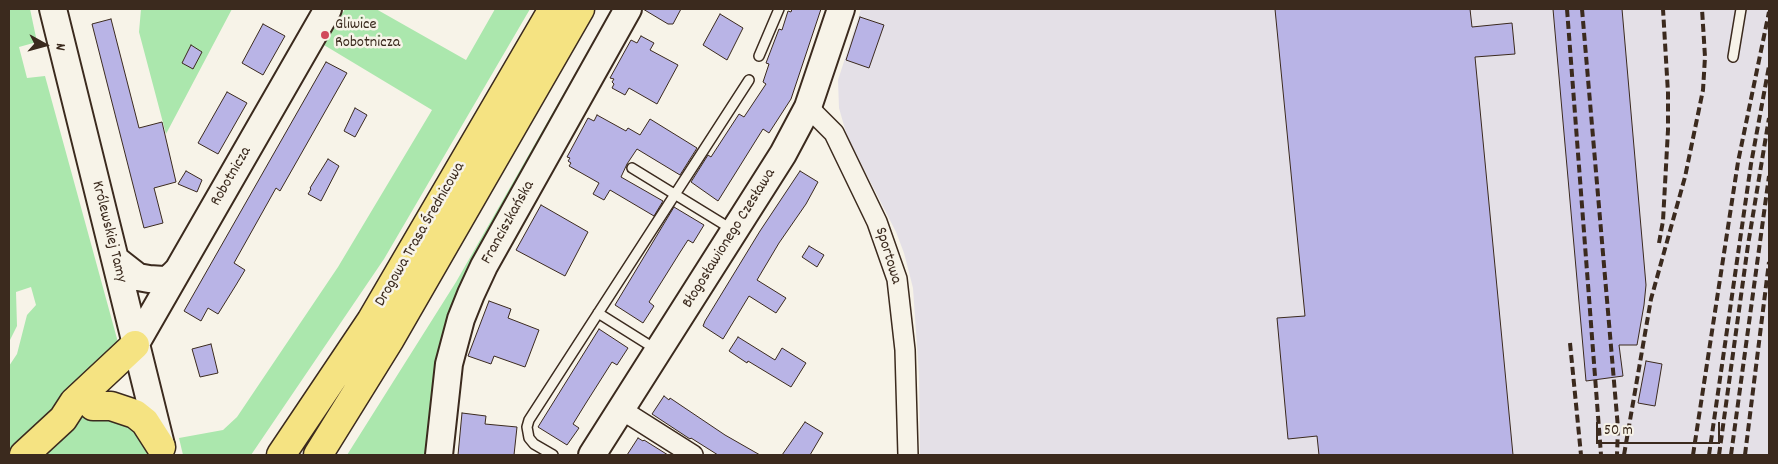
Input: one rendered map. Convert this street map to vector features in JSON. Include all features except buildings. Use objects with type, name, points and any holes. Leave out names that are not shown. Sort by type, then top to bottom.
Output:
[{"type":"main road","name":"Drogowa Trasa Średnicowa","points":[[281,455],[371,321],[553,9]]},
{"type":"main road","name":"Drogowa Trasa Średnicowa","points":[[318,455],[400,322],[580,9]]},
{"type":"main road","points":[[63,419],[93,406],[109,394],[122,380],[135,345]]},
{"type":"main road","points":[[24,455],[63,419],[74,402],[135,345]]},
{"type":"main road","points":[[93,406],[111,406],[136,414],[145,422],[163,451]]},
{"type":"street","name":"Królewskiej Tamy","points":[[53,9],[116,259],[135,345],[163,451]]},
{"type":"street","name":"Robotnicza","points":[[135,345],[328,9]]},
{"type":"street","name":"Franciszkańska","points":[[439,455],[449,364],[461,319],[471,294],[484,266],[628,9]]},
{"type":"street","name":"Błogosławionego Czesława","points":[[592,455],[772,174],[808,107],[841,9]]},
{"type":"street","name":"Sportowa","points":[[808,107],[834,133],[877,222],[896,279],[905,350],[908,455]]},
{"type":"street","points":[[116,259],[138,277],[149,279],[169,279],[178,270]]},
{"type":"street","points":[[622,410],[693,455]]},
{"type":"lane","points":[[759,56],[779,9]]},
{"type":"lane","points":[[1733,57],[1741,9]]},
{"type":"lane","points":[[553,455],[534,444],[529,438],[527,427],[529,420],[749,80]]},
{"type":"lane","points":[[632,168],[735,231]]},
{"type":"lane","points":[[598,313],[659,352]]},
{"type":"shaded area","points":[[861,9],[1769,9],[1769,455],[920,455],[919,376],[913,288],[904,253],[896,232],[847,136],[839,108],[838,80]]},
{"type":"green space","points":[[9,9],[30,9],[37,42],[19,47],[27,78],[45,76],[119,346],[36,433],[10,455],[9,366],[17,354],[27,315],[36,305],[31,287],[16,292],[17,326],[9,342]]},
{"type":"green space","points":[[141,9],[232,9],[166,134],[139,32]]},
{"type":"green space","points":[[345,9],[376,9],[466,60],[495,9],[530,9],[384,259],[251,455],[183,455],[179,438],[223,430],[237,417],[338,267],[432,110],[324,45]]},
{"type":"green space","points":[[612,9],[622,9],[463,289],[430,455],[347,455],[456,282]]},
{"type":"green space","points":[[93,412],[122,412],[155,455],[37,455],[79,417]]},
{"type":"railway","points":[[1567,9],[1601,455]]},
{"type":"railway","points":[[1582,9],[1618,428],[1617,455]]},
{"type":"railway","points":[[1659,243],[1663,221],[1668,130],[1668,93],[1663,9]]},
{"type":"railway","points":[[1624,455],[1651,299],[1685,177],[1703,90],[1705,57],[1702,9]]},
{"type":"railway","points":[[1693,455],[1738,162],[1769,12]]},
{"type":"railway","points":[[1709,455],[1751,164],[1769,66]]},
{"type":"railway","points":[[1719,455],[1748,245],[1769,118]]},
{"type":"railway","points":[[1731,455],[1769,176]]},
{"type":"railway","points":[[1745,455],[1769,262]]},
{"type":"railway","points":[[1570,343],[1581,455]]},
{"type":"place","name":"Gliwice Robotnicza","points":[[325,35]]}]
